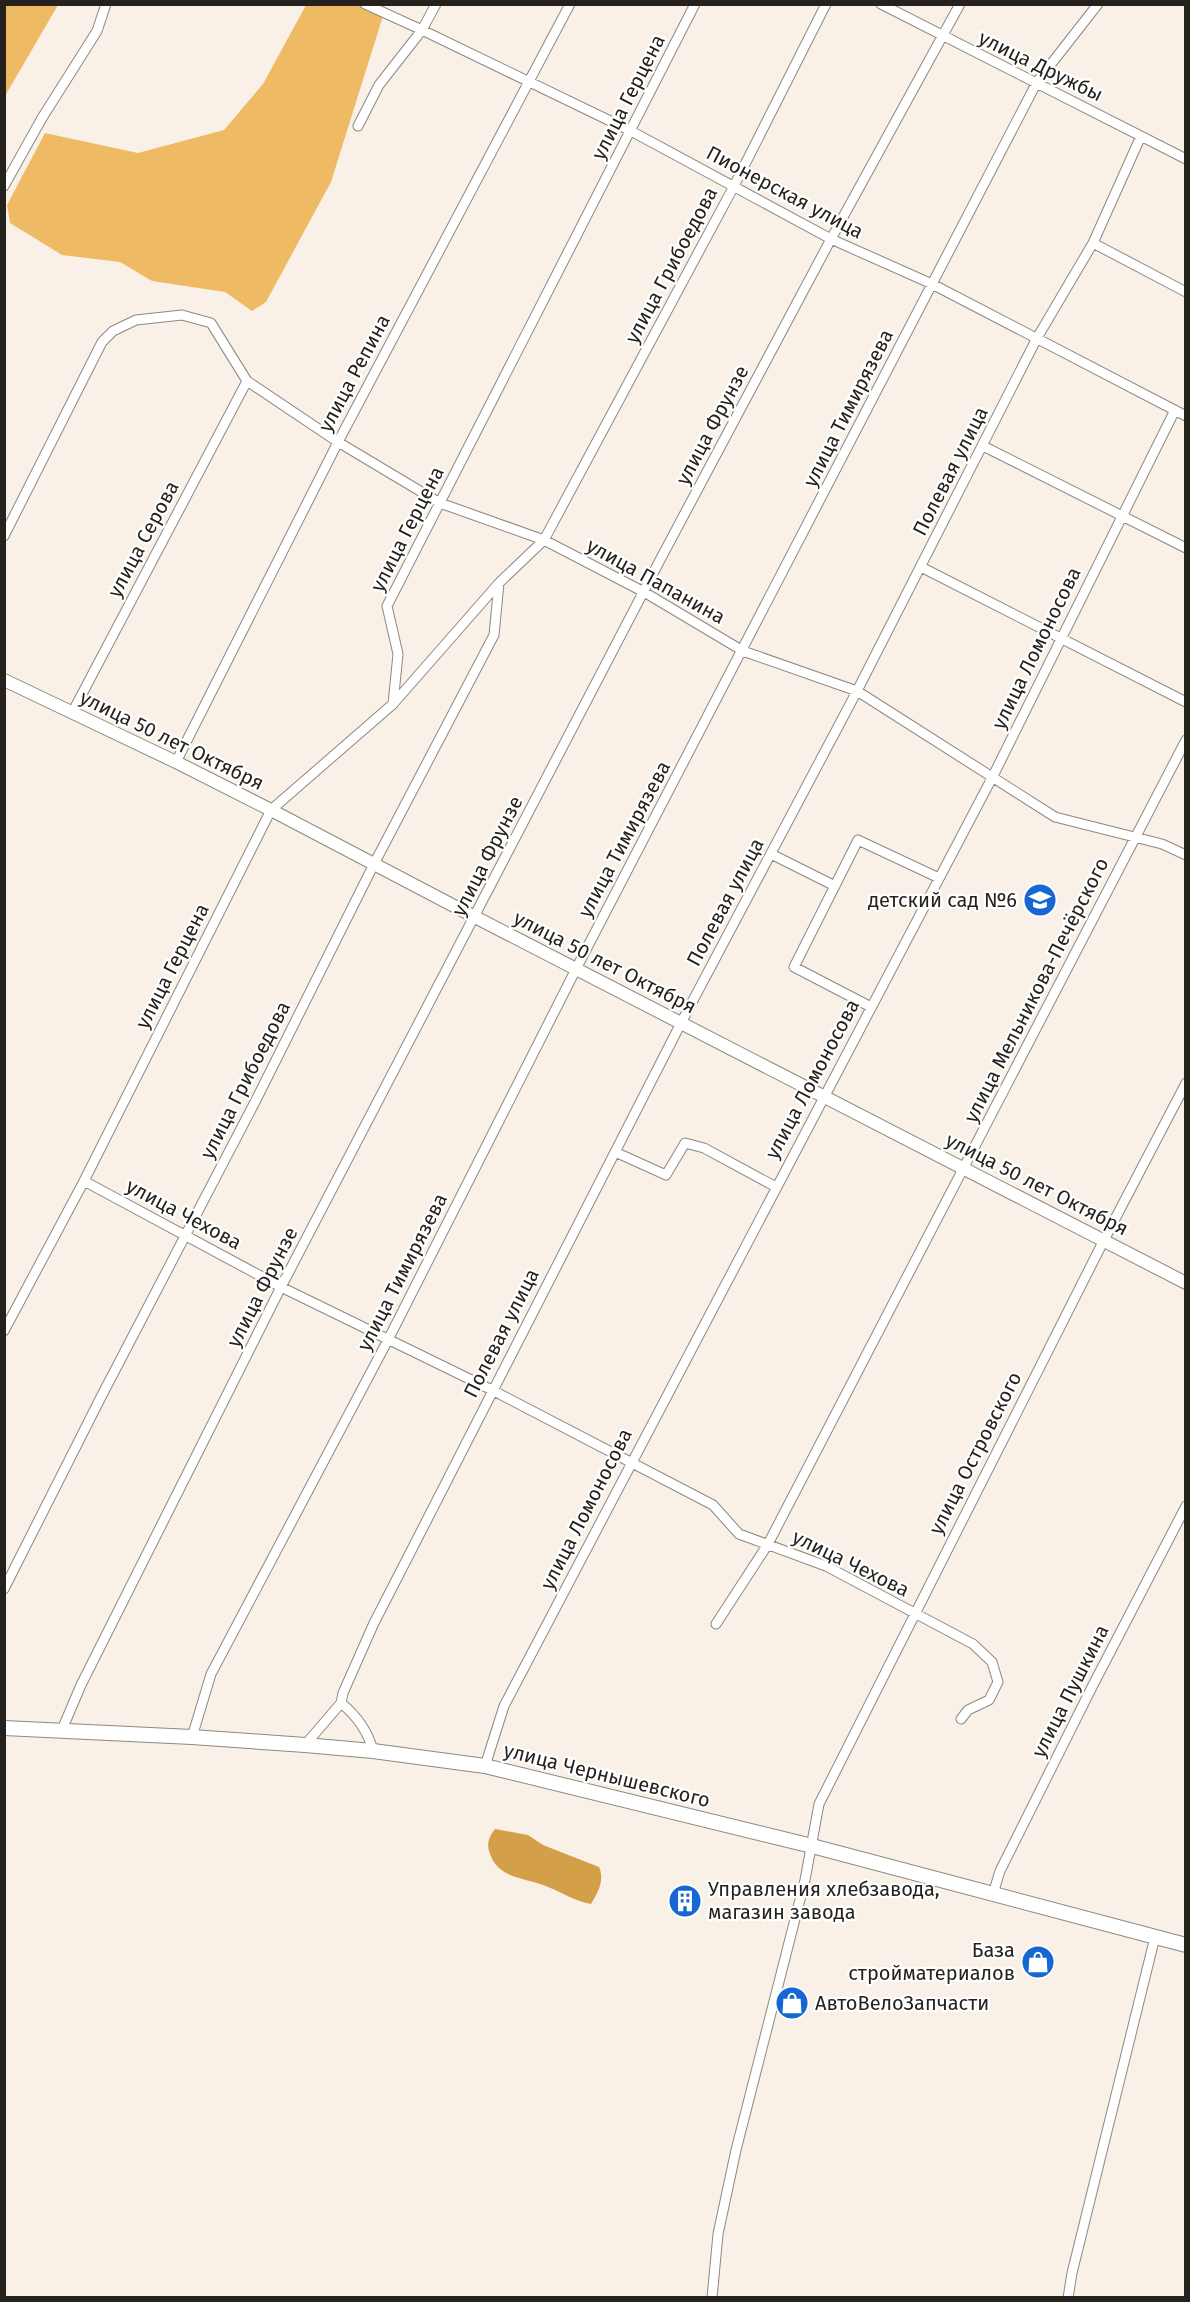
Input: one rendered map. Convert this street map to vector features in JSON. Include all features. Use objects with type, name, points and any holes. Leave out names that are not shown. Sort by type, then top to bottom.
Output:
[{"type":"main road","name":"улица Чернышевского","points":[[4,1728],[305,1745],[373,1751],[485,1766],[813,1846],[1185,1946]]},
{"type":"street","points":[[4,186],[42,118],[96,31],[106,4]]},
{"type":"street","name":"Пионерская улица","points":[[365,4],[631,130],[831,239],[932,284],[1185,416]]},
{"type":"street","points":[[358,126],[379,85],[422,30],[436,4]]},
{"type":"street","name":"улица Репина","points":[[176,762],[338,442],[570,4]]},
{"type":"street","name":"улица Герцена","points":[[4,1331],[84,1181],[271,810],[393,704],[398,654],[387,606],[695,4]]},
{"type":"street","name":"улица Грибоедова","points":[[393,704],[499,583],[544,540],[734,186],[825,4]]},
{"type":"street","name":"улица Дружбы","points":[[881,4],[1185,159]]},
{"type":"street","name":"улица Фрунзе","points":[[61,1732],[81,1685],[281,1287],[644,592],[831,239],[944,38],[960,4]]},
{"type":"street","name":"улица Тимирязева","points":[[192,1737],[211,1674],[389,1338],[576,969],[1037,82],[1098,4]]},
{"type":"street","name":"Полевая улица","points":[[305,1745],[341,1703],[343,1693],[374,1623],[492,1390],[681,1023],[921,567],[1037,338],[1093,243],[1141,136]]},
{"type":"street","points":[[1093,243],[1185,292]]},
{"type":"street","name":"улица Папанина","points":[[4,536],[102,342],[113,331],[136,320],[182,315],[211,323],[247,381],[338,442],[440,503],[544,540],[644,592],[743,651],[856,692],[1055,817],[1162,844],[1185,855]]},
{"type":"street","name":"улица Серова","points":[[72,713],[247,381]]},
{"type":"street","name":"улица Ломоносова","points":[[485,1766],[504,1706],[630,1462],[993,776],[1175,410]]},
{"type":"street","points":[[983,446],[1185,548]]},
{"type":"street","points":[[921,567],[1185,702]]},
{"type":"street","name":"улица Грибоедова","points":[[4,1589],[257,1098],[374,864],[494,635],[499,583]]},
{"type":"street","name":"улица 50 лет Октября","points":[[4,680],[271,810],[1185,1283]]},
{"type":"street","name":"улица Мельникова-Печёрского","points":[[717,1624],[768,1544],[1185,740]]},
{"type":"street","points":[[871,1007],[794,967],[858,840],[939,878]]},
{"type":"street","points":[[771,854],[835,886]]},
{"type":"street","name":"улица Островского","points":[[712,2298],[718,2234],[736,2150],[813,1846],[819,1804],[1185,1083]]},
{"type":"street","points":[[615,1152],[666,1175],[685,1143],[704,1148],[776,1187]]},
{"type":"street","name":"улица Чехова","points":[[84,1181],[281,1287],[389,1338],[713,1505],[739,1534],[826,1566],[973,1644],[992,1662],[998,1682],[988,1700],[968,1710],[961,1719]]},
{"type":"street","name":"улица Пушкина","points":[[993,1894],[1000,1871],[1185,1506]]},
{"type":"street","points":[[341,1703],[368,1735],[373,1751]]},
{"type":"street","points":[[1068,2298],[1072,2273],[1155,1937]]},
{"type":"shaded area","points":[[4,5],[58,5],[5,96]]},
{"type":"shaded area","points":[[306,5],[358,5],[383,16],[331,182],[266,302],[252,311],[225,292],[152,281],[120,262],[62,255],[10,223],[7,205],[45,133],[138,153],[224,130],[263,84]]},
{"type":"shaded area","points":[[495,1829],[528,1835],[543,1845],[599,1867],[601,1881],[591,1904],[500,1869],[494,1862],[488,1847]]},
{"type":"place","name":"детский сад №6","points":[[1040,900]]},
{"type":"place","name":"Управления хлебзавода, магазин завода","points":[[685,1901]]},
{"type":"place","name":"База стройматериалов","points":[[1038,1962]]},
{"type":"place","name":"АвтоВелоЗапчасти","points":[[792,2003]]}]
